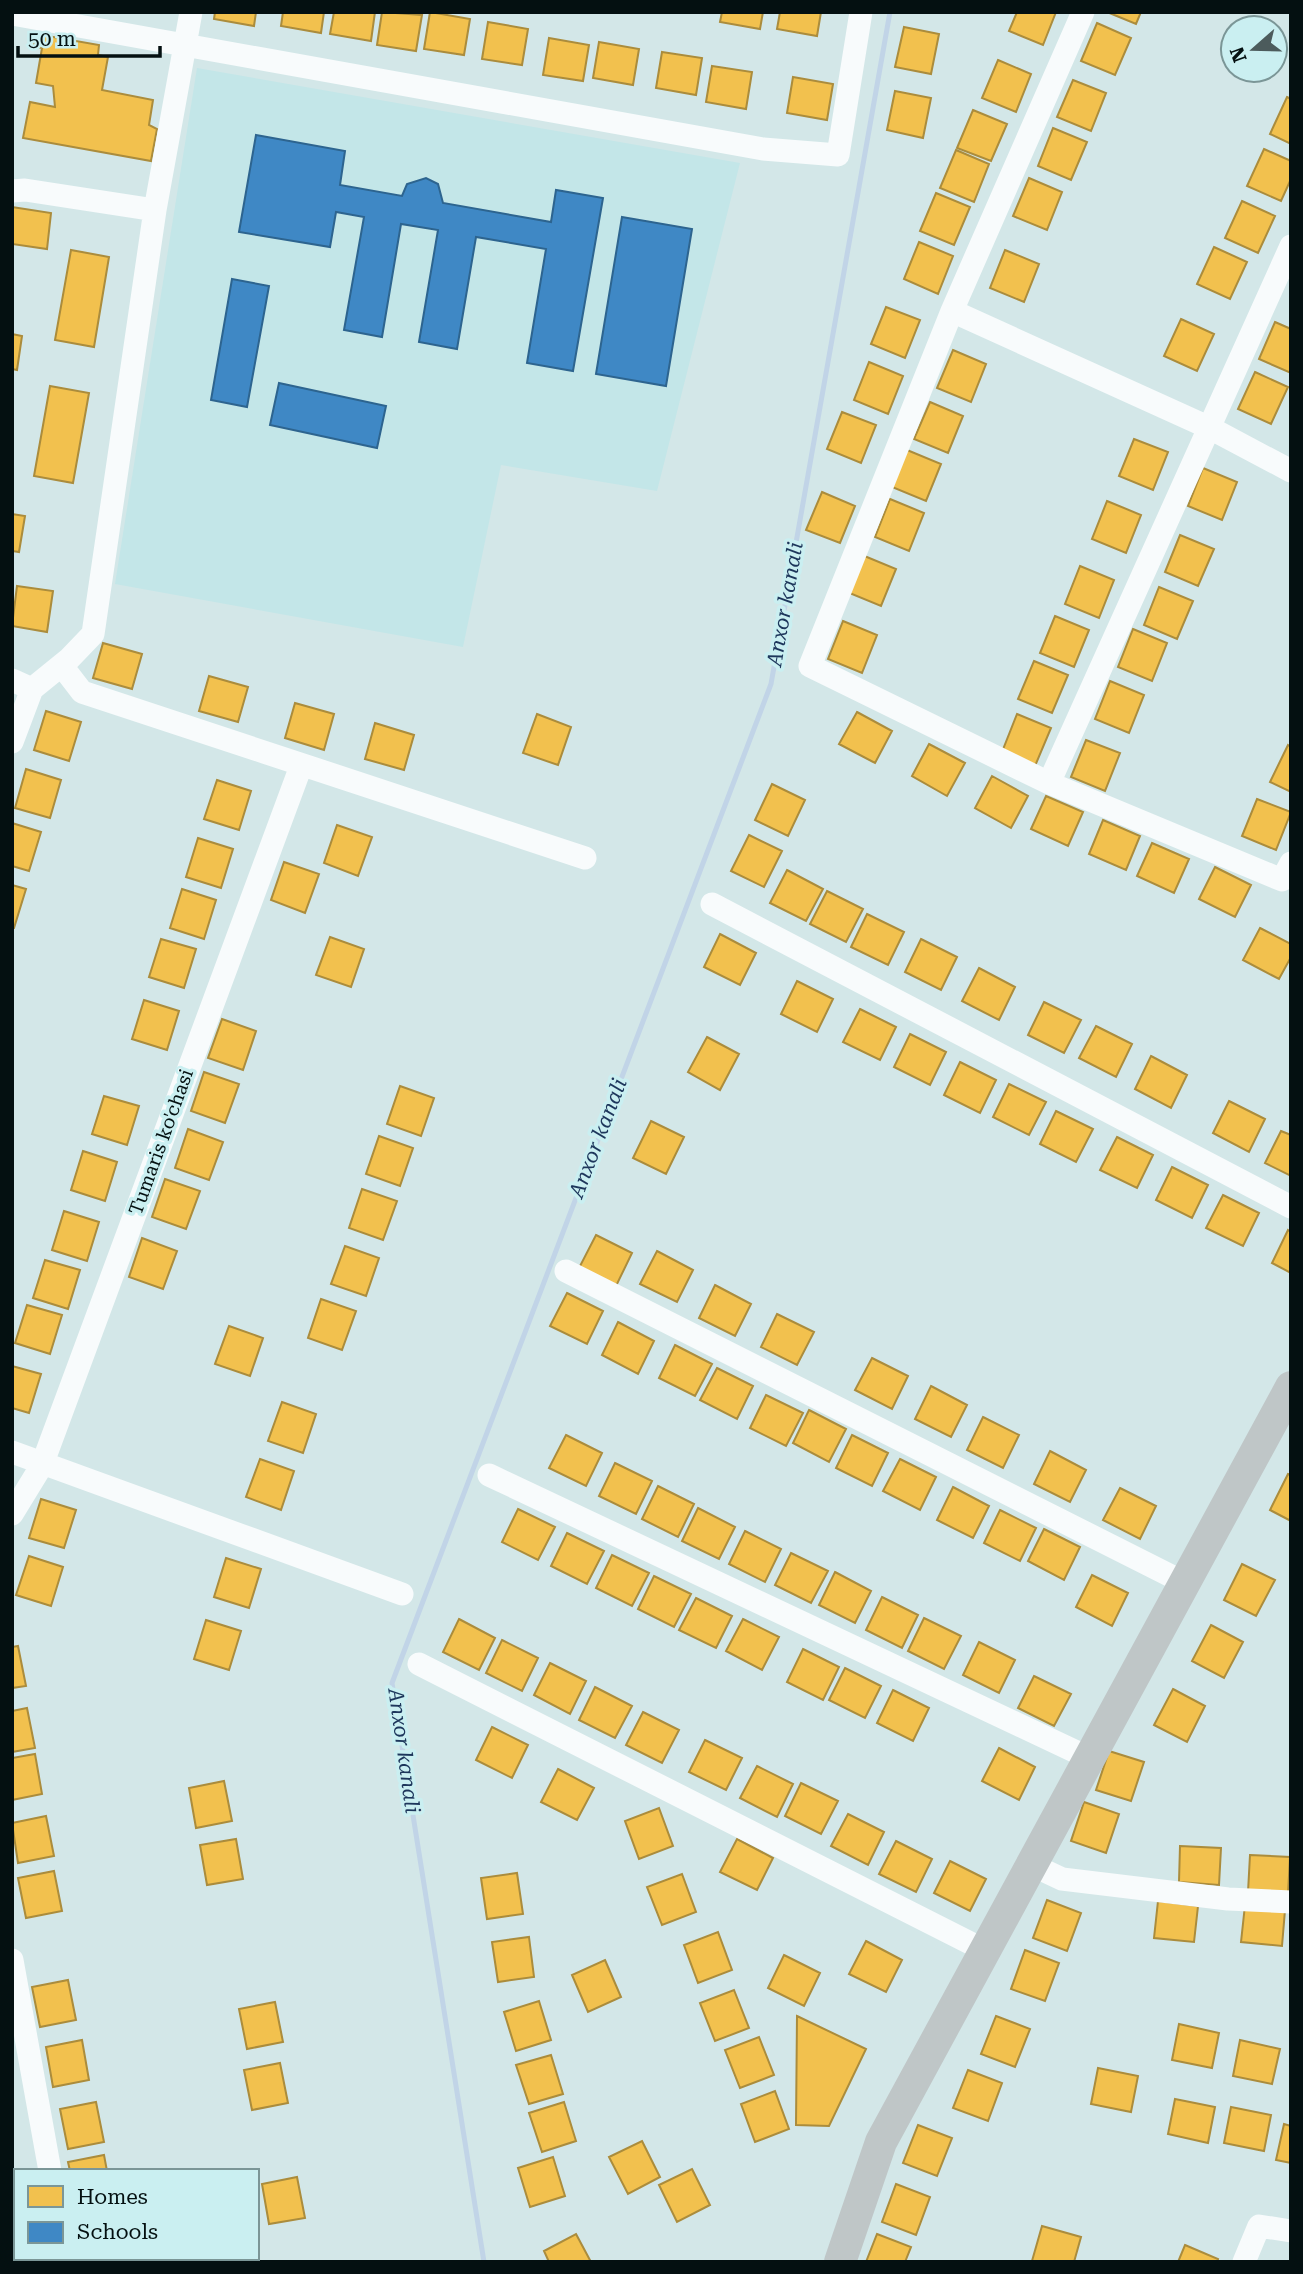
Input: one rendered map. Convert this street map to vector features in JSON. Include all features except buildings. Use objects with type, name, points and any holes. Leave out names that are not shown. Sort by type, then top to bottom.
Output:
[{"type":"street","points":[[12,742],[22,685],[62,666],[93,634],[155,210],[191,12]]},
{"type":"street","points":[[12,14],[187,43],[763,149],[838,155],[862,12]]},
{"type":"street","points":[[1083,12],[952,311],[810,666],[1049,783],[1282,880],[1291,863]]},
{"type":"street","points":[[12,191],[25,190],[155,210]]},
{"type":"street","points":[[1049,783],[1291,246]]},
{"type":"street","points":[[952,311],[1210,428],[1291,471]]},
{"type":"street","points":[[62,666],[82,692],[585,859]]},
{"type":"street","name":"Tumaris ko'chasi","points":[[12,1514],[42,1465],[301,766]]},
{"type":"street","points":[[712,904],[1291,1207]]},
{"type":"street","points":[[566,1271],[1183,1582]]},
{"type":"street","points":[[840,2262],[881,2142],[1087,1757],[1291,1388]]},
{"type":"street","points":[[12,1452],[402,1594]]},
{"type":"street","points":[[489,1475],[1087,1757]]},
{"type":"street","points":[[419,1664],[984,1950]]},
{"type":"street","points":[[1030,1864],[1062,1879],[1228,1899],[1291,1902]]},
{"type":"street","points":[[12,1960],[50,2169]]},
{"type":"street","points":[[1244,2262],[1259,2226],[1291,2231]]},
{"type":"shaded area","points":[[197,68],[740,163],[657,491],[501,465],[463,647],[115,584]]},
{"type":"waterway","name":"Anxor kanali","points":[[484,2262],[392,1683],[771,684],[890,12]]}]
